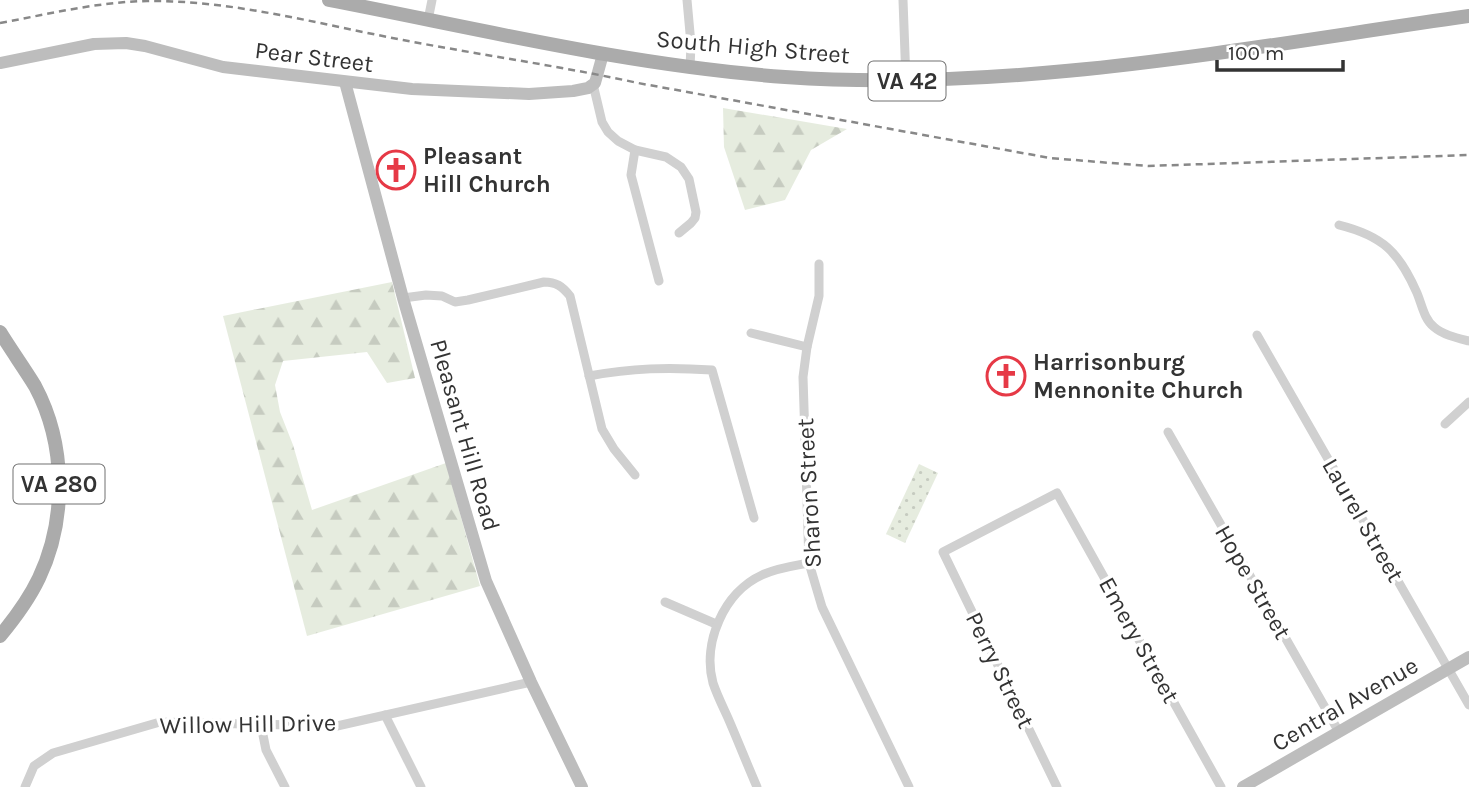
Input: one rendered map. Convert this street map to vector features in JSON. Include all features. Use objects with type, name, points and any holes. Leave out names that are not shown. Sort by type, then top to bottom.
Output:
[{"type":"main road","name":"South High Street","points":[[329,0],[603,54],[691,68],[786,77],[906,80],[984,78],[1100,69],[1469,16]]},
{"type":"main road","name":"VA 280","points":[[0,332],[35,387],[54,436],[59,472],[59,507],[50,553],[39,578],[29,597],[0,636]]},
{"type":"street","points":[[428,20],[432,0]]},
{"type":"street","points":[[687,0],[691,68]]},
{"type":"street","points":[[903,0],[906,80]]},
{"type":"street","name":"Pear Street","points":[[0,63],[94,44],[126,43],[223,67],[447,91],[529,94],[573,91],[588,88],[593,84]]},
{"type":"street","points":[[603,54],[593,84],[602,122],[608,132],[625,146],[666,157],[681,167],[689,179],[695,218],[679,233]]},
{"type":"street","name":"Pleasant Hill Road","points":[[345,82],[403,298],[486,581],[582,787]]},
{"type":"street","points":[[635,150],[631,175],[659,281]]},
{"type":"street","points":[[1339,225],[1371,235],[1388,247],[1416,290],[1430,323],[1444,333],[1469,341]]},
{"type":"street","name":"Sharon Street","points":[[819,264],[819,296],[803,376],[809,563],[822,607],[909,787]]},
{"type":"street","points":[[403,298],[442,296],[455,302],[544,282],[554,282],[563,287],[570,296],[604,434],[635,475]]},
{"type":"street","points":[[751,333],[807,347]]},
{"type":"street","name":"Laurel Street","points":[[1257,335],[1469,705]]},
{"type":"street","points":[[589,376],[651,368],[712,370],[754,518]]},
{"type":"street","points":[[1445,424],[1469,402]]},
{"type":"street","name":"Hope Street","points":[[1168,432],[1339,732]]},
{"type":"street","name":"Perry Street","points":[[1057,493],[943,552],[1057,787]]},
{"type":"street","name":"Emery Street","points":[[1057,493],[1221,787]]},
{"type":"street","points":[[757,787],[714,685],[710,660],[716,624],[727,605],[744,587],[760,576],[809,563]]},
{"type":"street","points":[[665,602],[716,624]]},
{"type":"street","name":"Central Avenue","points":[[1243,787],[1469,657]]},
{"type":"street","name":"Willow Hill Drive","points":[[25,787],[34,766],[53,754],[160,722],[337,726],[531,682]]},
{"type":"street","points":[[385,715],[421,787]]},
{"type":"street","points":[[261,725],[266,750],[285,787]]},
{"type":"green space","points":[[723,108],[847,129],[811,150],[785,200],[745,210],[724,147]]},
{"type":"green space","points":[[392,282],[415,378],[387,383],[367,352],[283,361],[275,385],[280,412],[293,445],[312,510],[446,463],[480,586],[307,636],[223,316]]},
{"type":"green space","points":[[919,464],[938,473],[905,543],[886,534]]},
{"type":"railway","points":[[0,23],[128,2],[211,4],[1050,158],[1148,166],[1469,155]]},
{"type":"place","name":"Pleasant Hill Church","points":[[396,170]]},
{"type":"place","name":"Harrisonburg Mennonite Church","points":[[1006,376]]}]
